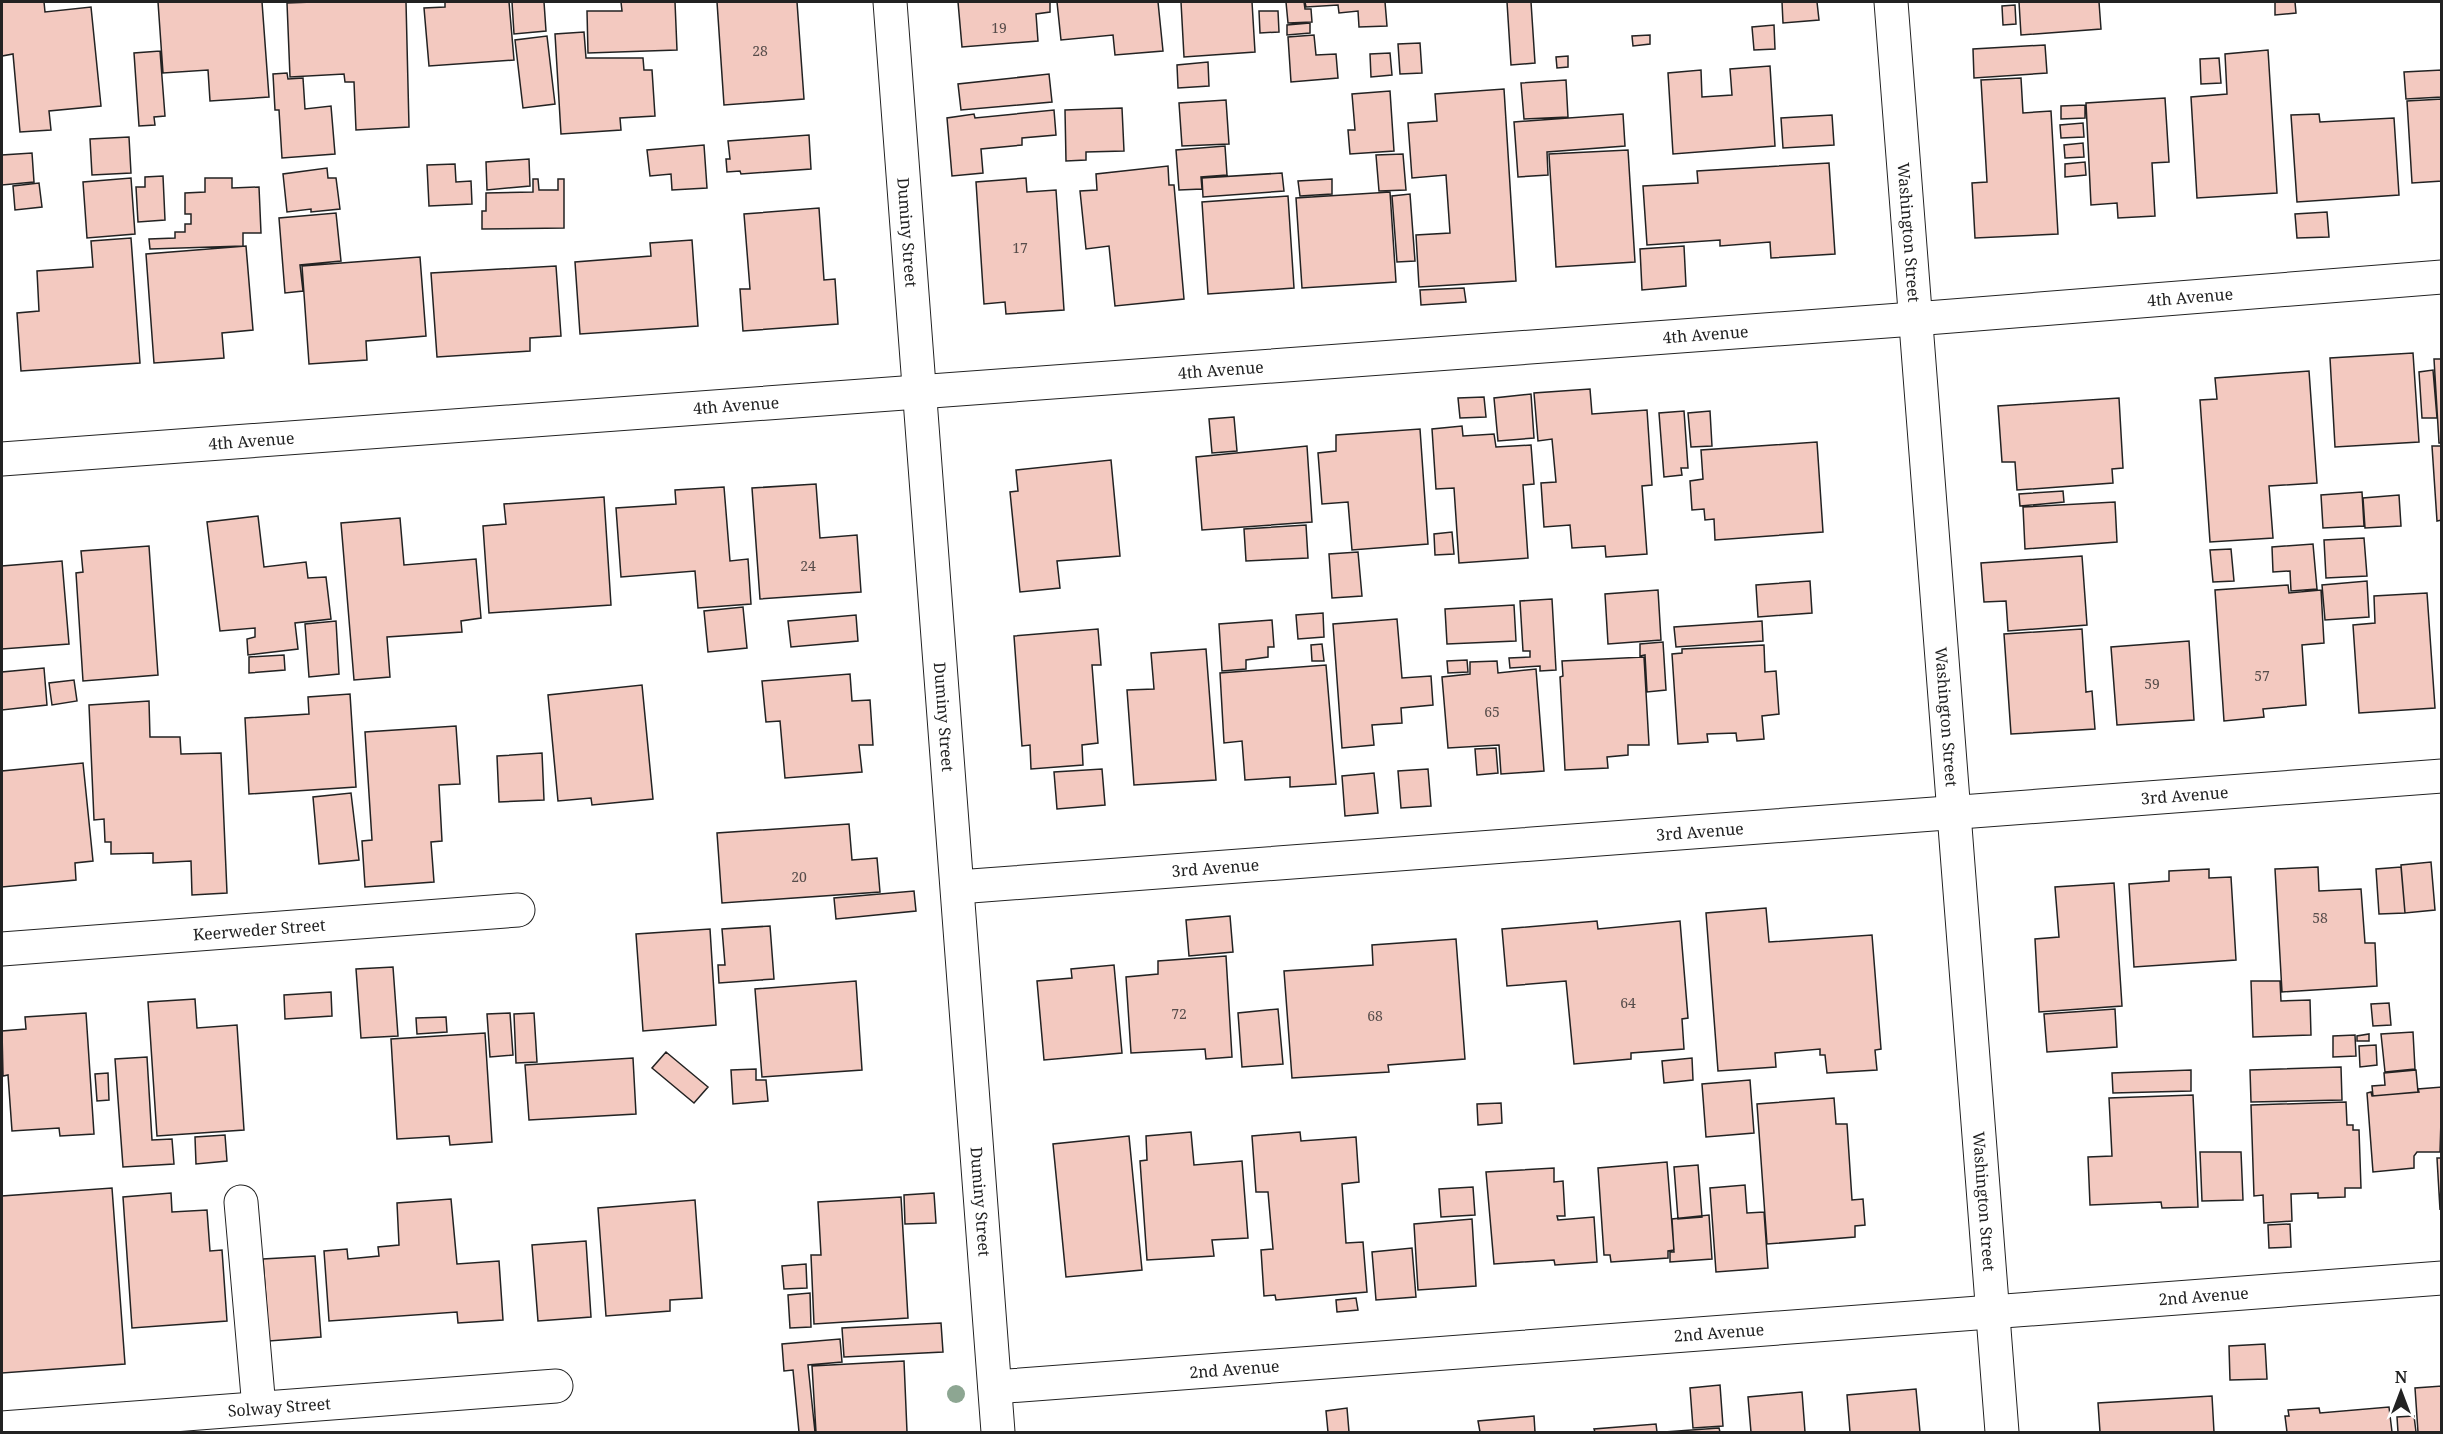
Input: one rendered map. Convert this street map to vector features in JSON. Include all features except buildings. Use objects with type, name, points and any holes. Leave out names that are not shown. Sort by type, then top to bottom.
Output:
[{"type":"street","name":"Duminy Street","points":[[890,2],[998,1432]]},
{"type":"street","name":"Washington Street","points":[[1891,2],[2002,1432]]},
{"type":"street","name":"4th Avenue","points":[[2,459],[1914,319],[2442,277]]},
{"type":"street","name":"3rd Avenue","points":[[958,887],[2442,776]]},
{"type":"street","name":"Keerweder Street","points":[[2,949],[518,910]]},
{"type":"street","points":[[241,1202],[259,1408]]},
{"type":"street","name":"2nd Avenue","points":[[995,1387],[2442,1278]]},
{"type":"street","name":"Solway Street","points":[[2,1428],[208,1422],[259,1408],[555,1386]]}]
